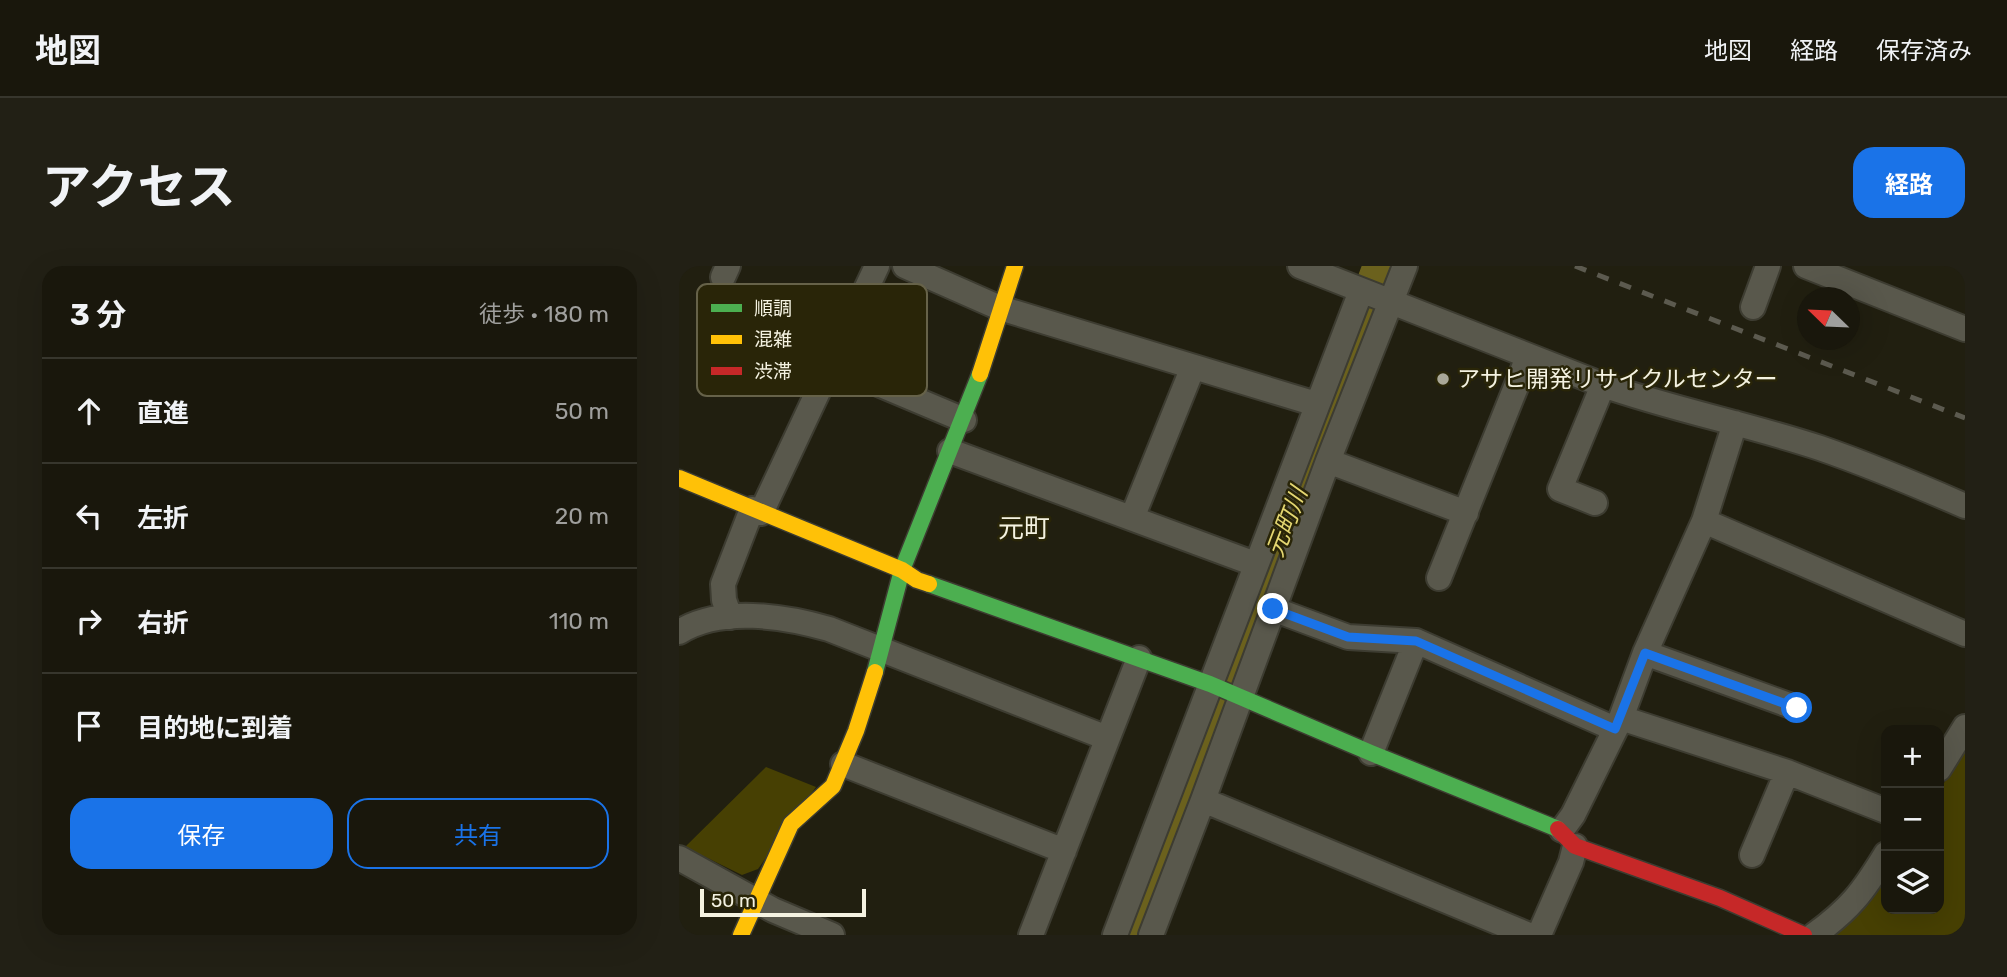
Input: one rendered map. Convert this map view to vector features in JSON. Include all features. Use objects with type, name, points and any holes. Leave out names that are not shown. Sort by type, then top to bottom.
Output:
[{"type":"street","points":[[868,284],[877,266]]},
{"type":"street","points":[[905,266],[1000,308],[1316,404]]},
{"type":"street","points":[[741,935],[791,824],[833,786],[843,764],[882,651],[902,570],[974,393],[1014,266]]},
{"type":"street","points":[[1300,266],[1603,385],[1648,401],[1818,447],[1965,506]]},
{"type":"street","points":[[1153,934],[1328,461],[1405,266]]},
{"type":"street","points":[[1753,307],[1768,266]]},
{"type":"street","points":[[1806,266],[1965,330]]},
{"type":"street","points":[[1115,935],[1361,291]]},
{"type":"street","points":[[1439,578],[1528,357]]},
{"type":"street","points":[[1132,518],[1193,367]]},
{"type":"street","points":[[1595,503],[1560,489],[1603,385]]},
{"type":"street","points":[[730,617],[723,584],[814,396]]},
{"type":"street","points":[[908,396],[964,420]]},
{"type":"street","points":[[1539,935],[1571,862],[1569,838],[1573,815],[1618,723],[1645,653],[1703,521],[1735,423]]},
{"type":"street","points":[[950,451],[1255,564]]},
{"type":"street","points":[[1328,461],[1466,513]]},
{"type":"street","points":[[679,478],[902,570],[917,580],[1210,684],[1569,838],[1720,898],[1804,935]]},
{"type":"street","points":[[1703,521],[1965,634]]},
{"type":"street","points":[[1273,609],[1348,637],[1416,641],[1618,723],[1787,772],[1881,809]]},
{"type":"street","points":[[679,632],[709,620],[730,617],[810,624],[1107,738]]},
{"type":"street","points":[[1371,753],[1416,641]]},
{"type":"street","points":[[1645,653],[1797,708]]},
{"type":"street","points":[[1031,935],[1139,658]]},
{"type":"street","points":[[1944,761],[1965,727]]},
{"type":"street","points":[[843,764],[1064,850]]},
{"type":"street","points":[[1752,855],[1787,772]]},
{"type":"street","points":[[1203,800],[1529,935]]},
{"type":"street","points":[[679,858],[755,901],[832,935]]},
{"type":"street","points":[[1814,935],[1844,913],[1881,862]]},
{"type":"shaded area","points":[[1965,749],[1965,935],[1836,935],[1868,904],[1881,883],[1881,914],[1944,914],[1944,783]]},
{"type":"shaded area","points":[[766,767],[816,787],[758,869],[742,875],[685,847]]},
{"type":"waterway","name":"元町川","points":[[1132,935],[1383,266]]},
{"type":"railway","points":[[1575,266],[1965,418]]},
{"type":"traffic: fast","points":[[875,672],[902,570],[980,374]]},
{"type":"traffic: fast","points":[[929,584],[1210,684],[1558,829]]},
{"type":"traffic: slow","points":[[980,374],[1015,266]]},
{"type":"traffic: slow","points":[[679,478],[902,570],[929,584]]},
{"type":"traffic: slow","points":[[741,935],[791,824],[833,786],[856,731],[875,672]]},
{"type":"traffic: jam","points":[[1558,829],[1575,846],[1720,898],[1804,935]]},
{"type":"place","name":"アサヒ開発リサイクルセンター","points":[[1443,379]]},
{"type":"district","name":"元町","points":[[1024,528]]},
{"type":"route","points":[[1273,609],[1348,637],[1416,641],[1615,729],[1645,653],[1797,708]]}]
